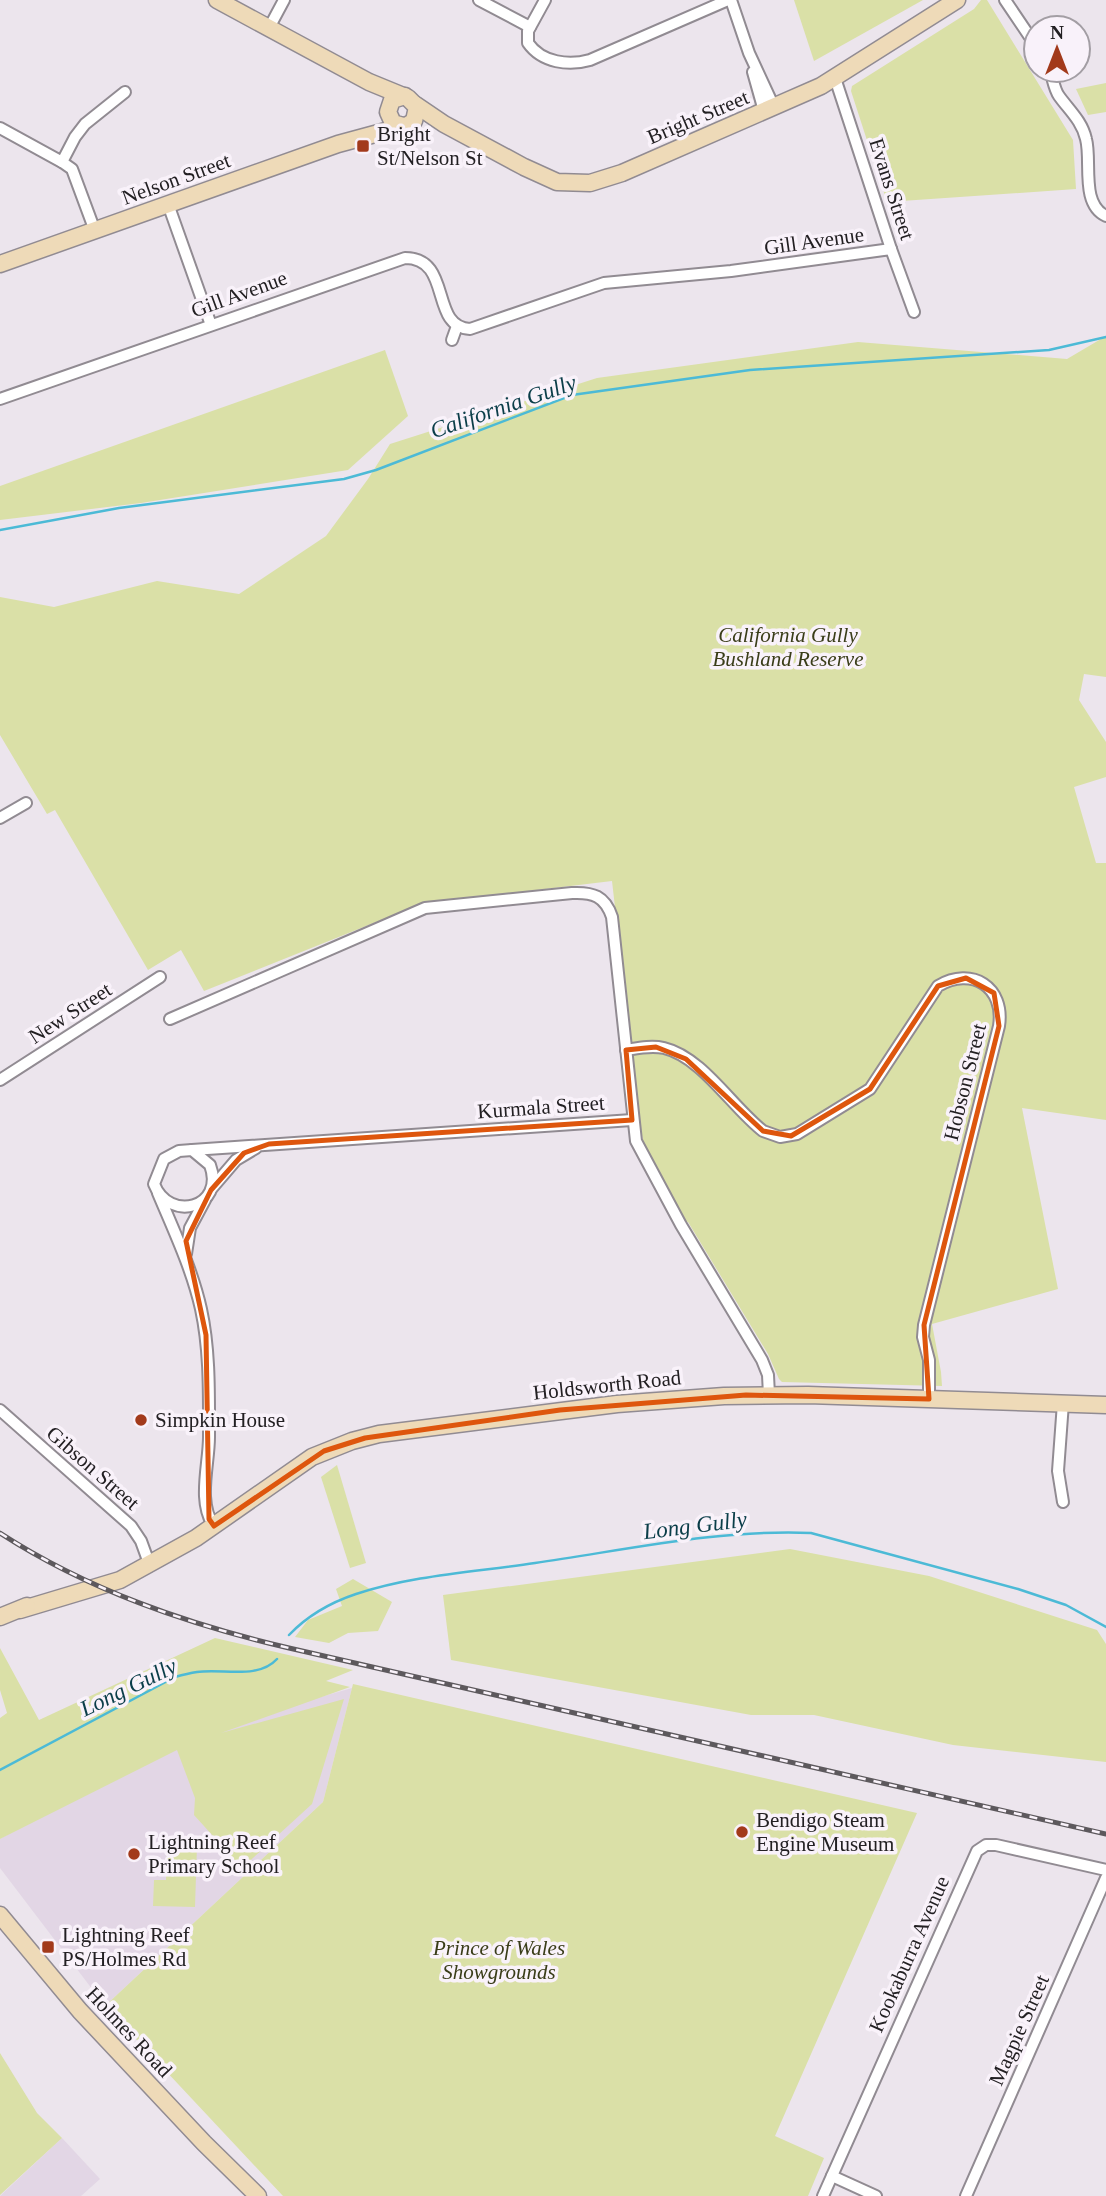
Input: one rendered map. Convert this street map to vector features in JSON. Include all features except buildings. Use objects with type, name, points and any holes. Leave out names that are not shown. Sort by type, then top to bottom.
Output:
[{"type":"main road","name":"Bright Street","points":[[217,0],[369,82],[410,101],[444,124],[542,176],[576,184],[622,173],[835,78],[957,0]]},
{"type":"main road","name":"Bright Street","points":[[369,82],[382,97],[388,111]]},
{"type":"main road","points":[[392,100],[410,101],[417,114],[407,125],[391,121],[388,111],[392,100]]},
{"type":"main road","name":"Nelson Street","points":[[366,135],[380,123],[388,111]]},
{"type":"main road","name":"Bright Street","points":[[407,125],[429,122],[444,124]]},
{"type":"main road","name":"Nelson Street","points":[[0,264],[366,135],[407,125]]},
{"type":"main road","name":"Holdsworth Road","points":[[0,1617],[71,1588],[149,1563],[214,1526],[312,1457],[365,1437],[617,1404],[769,1395],[1106,1405]]},
{"type":"main road","name":"Holmes Road","points":[[0,1915],[80,2011],[204,2143],[258,2196]]},
{"type":"main road","name":"Holmes Road","points":[[204,2143],[245,2196]]},
{"type":"street","points":[[268,28],[284,0]]},
{"type":"street","points":[[479,0],[530,27]]},
{"type":"street","points":[[545,0],[530,27],[527,40],[534,50],[561,63],[578,63],[729,0],[769,109]]},
{"type":"street","points":[[1005,0],[1022,25]]},
{"type":"street","name":"Evans Street","points":[[835,78],[914,312]]},
{"type":"street","points":[[1055,84],[1059,96],[1078,120],[1085,134],[1092,198],[1097,210],[1106,216]]},
{"type":"street","points":[[62,162],[85,124],[125,92]]},
{"type":"street","points":[[0,128],[62,162],[75,174],[95,231]]},
{"type":"street","points":[[168,204],[211,325]]},
{"type":"street","name":"Gill Avenue","points":[[0,400],[388,262],[412,257],[430,268],[447,312],[457,326],[465,329],[481,327],[604,283],[731,271],[891,249]]},
{"type":"street","points":[[452,340],[457,326]]},
{"type":"street","points":[[0,818],[26,803]]},
{"type":"street","points":[[170,1019],[425,908],[582,892],[599,896],[605,901],[612,917],[632,1120]]},
{"type":"street","name":"New Street","points":[[0,1080],[160,977]]},
{"type":"street","name":"Hobson Street","points":[[626,1050],[656,1047],[680,1055],[762,1131],[774,1136],[791,1136],[870,1089],[886,1068],[930,995],[939,986],[949,980],[966,978],[982,982],[994,993],[1000,1008],[999,1026],[924,1325],[923,1336],[929,1360],[929,1399]]},
{"type":"street","name":"Kurmala Street","points":[[192,1150],[632,1120],[636,1141],[645,1162],[762,1360],[768,1375],[769,1395]]},
{"type":"street","name":"Kurmala Street","points":[[186,1260],[188,1235],[209,1194],[244,1153],[269,1144]]},
{"type":"street","points":[[158,1193],[174,1205],[186,1207],[199,1204],[209,1194],[213,1175],[210,1166],[192,1150],[179,1150],[164,1159],[154,1184],[186,1260],[201,1306],[206,1335],[209,1434],[205,1501],[208,1516],[214,1526]]},
{"type":"street","points":[[1063,1403],[1058,1471],[1063,1502]]},
{"type":"street","name":"Gibson Street","points":[[0,1410],[131,1526],[141,1541],[149,1563]]},
{"type":"street","name":"Kookaburra Avenue","points":[[823,2196],[977,1850],[986,1845],[996,1845],[1106,1870]]},
{"type":"street","name":"Magpie Street","points":[[966,2196],[1106,1878]]},
{"type":"street","points":[[832,2176],[876,2196]]},
{"type":"highlighted area","points":[[966,978],[994,993],[999,1026],[924,1325],[929,1399],[746,1395],[560,1410],[365,1438],[324,1451],[214,1526],[209,1519],[206,1335],[186,1241],[211,1190],[244,1153],[269,1144],[632,1120],[626,1050],[656,1047],[686,1059],[763,1131],[791,1136],[870,1089],[938,986]]},
{"type":"shaded area","name":"Lightning Reef Primary School","points":[[352,1688],[323,1802],[105,2006],[0,1868],[0,1839],[180,1737]]},
{"type":"shaded area","points":[[62,2138],[100,2179],[81,2196],[0,2196]]},
{"type":"green space","points":[[794,0],[923,0],[814,61]]},
{"type":"green space","points":[[981,0],[987,0],[1022,57],[1022,84],[1039,84],[1073,140],[1076,189],[887,202],[851,91],[852,86],[974,9]]},
{"type":"green space","points":[[1106,83],[1106,112],[1088,115],[1076,89]]},
{"type":"green space","name":"California Gully Bushland Reserve","points":[[1106,336],[1106,677],[1084,674],[1079,700],[1106,742],[1106,777],[1074,787],[1096,863],[1106,863],[1106,1120],[1022,1108],[1058,1289],[932,1324],[942,1386],[782,1382],[779,1379],[768,1354],[688,1222],[686,1223],[645,1149],[640,1126],[612,881],[421,904],[204,991],[181,950],[148,970],[55,810],[47,814],[0,735],[0,597],[54,607],[157,581],[239,594],[326,536],[390,444],[597,378],[858,342],[1067,359]]},
{"type":"green space","points":[[385,350],[408,416],[348,470],[141,503],[0,520],[0,486]]},
{"type":"green space","points":[[337,1465],[366,1563],[350,1568],[321,1477]]},
{"type":"green space","points":[[790,1549],[929,1576],[1097,1630],[1106,1644],[1106,1762],[953,1745],[814,1715],[751,1715],[451,1660],[443,1595]]},
{"type":"green space","points":[[353,1579],[392,1602],[378,1631],[348,1633],[329,1643],[295,1637],[308,1620],[342,1606],[336,1589]]},
{"type":"green space","points":[[215,1638],[353,1670],[326,1681],[350,1687],[221,1733],[344,1699],[312,1804],[242,1868],[194,1815],[195,1798],[177,1750],[0,1839],[0,1718],[7,1713],[0,1690],[0,1648],[39,1720]]},
{"type":"green space","name":"Prince of Wales Showgrounds","points":[[353,1684],[917,1813],[775,2136],[824,2158],[808,2196],[283,2196],[105,2006],[323,1802]]},
{"type":"green space","points":[[167,1844],[197,1845],[195,1907],[153,1906],[154,1880],[166,1880]]},
{"type":"green space","points":[[0,2053],[37,2113],[62,2138],[0,2195]]},
{"type":"waterway","name":"California Gully","points":[[0,530],[119,508],[344,479],[376,470],[572,395],[750,370],[1049,350],[1106,337]]},
{"type":"waterway","name":"Long Gully","points":[[289,1635],[311,1616],[337,1601],[400,1582],[707,1537],[776,1533],[811,1533],[1018,1589],[1066,1605],[1106,1627]]},
{"type":"waterway","name":"Long Gully","points":[[0,1770],[175,1677],[207,1671],[250,1671],[260,1669],[277,1659]]},
{"type":"railway","points":[[0,1533],[68,1572],[103,1588],[176,1616],[251,1639],[1106,1834]]},
{"type":"place","name":"Bright St/Nelson St","points":[[363,146]]},
{"type":"place","name":"Simpkin House","points":[[141,1420]]},
{"type":"place","name":"Bendigo Steam Engine Museum","points":[[742,1832]]},
{"type":"place","name":"Lightning Reef Primary School","points":[[134,1854]]},
{"type":"place","name":"Lightning Reef PS/Holmes Rd","points":[[48,1947]]}]
